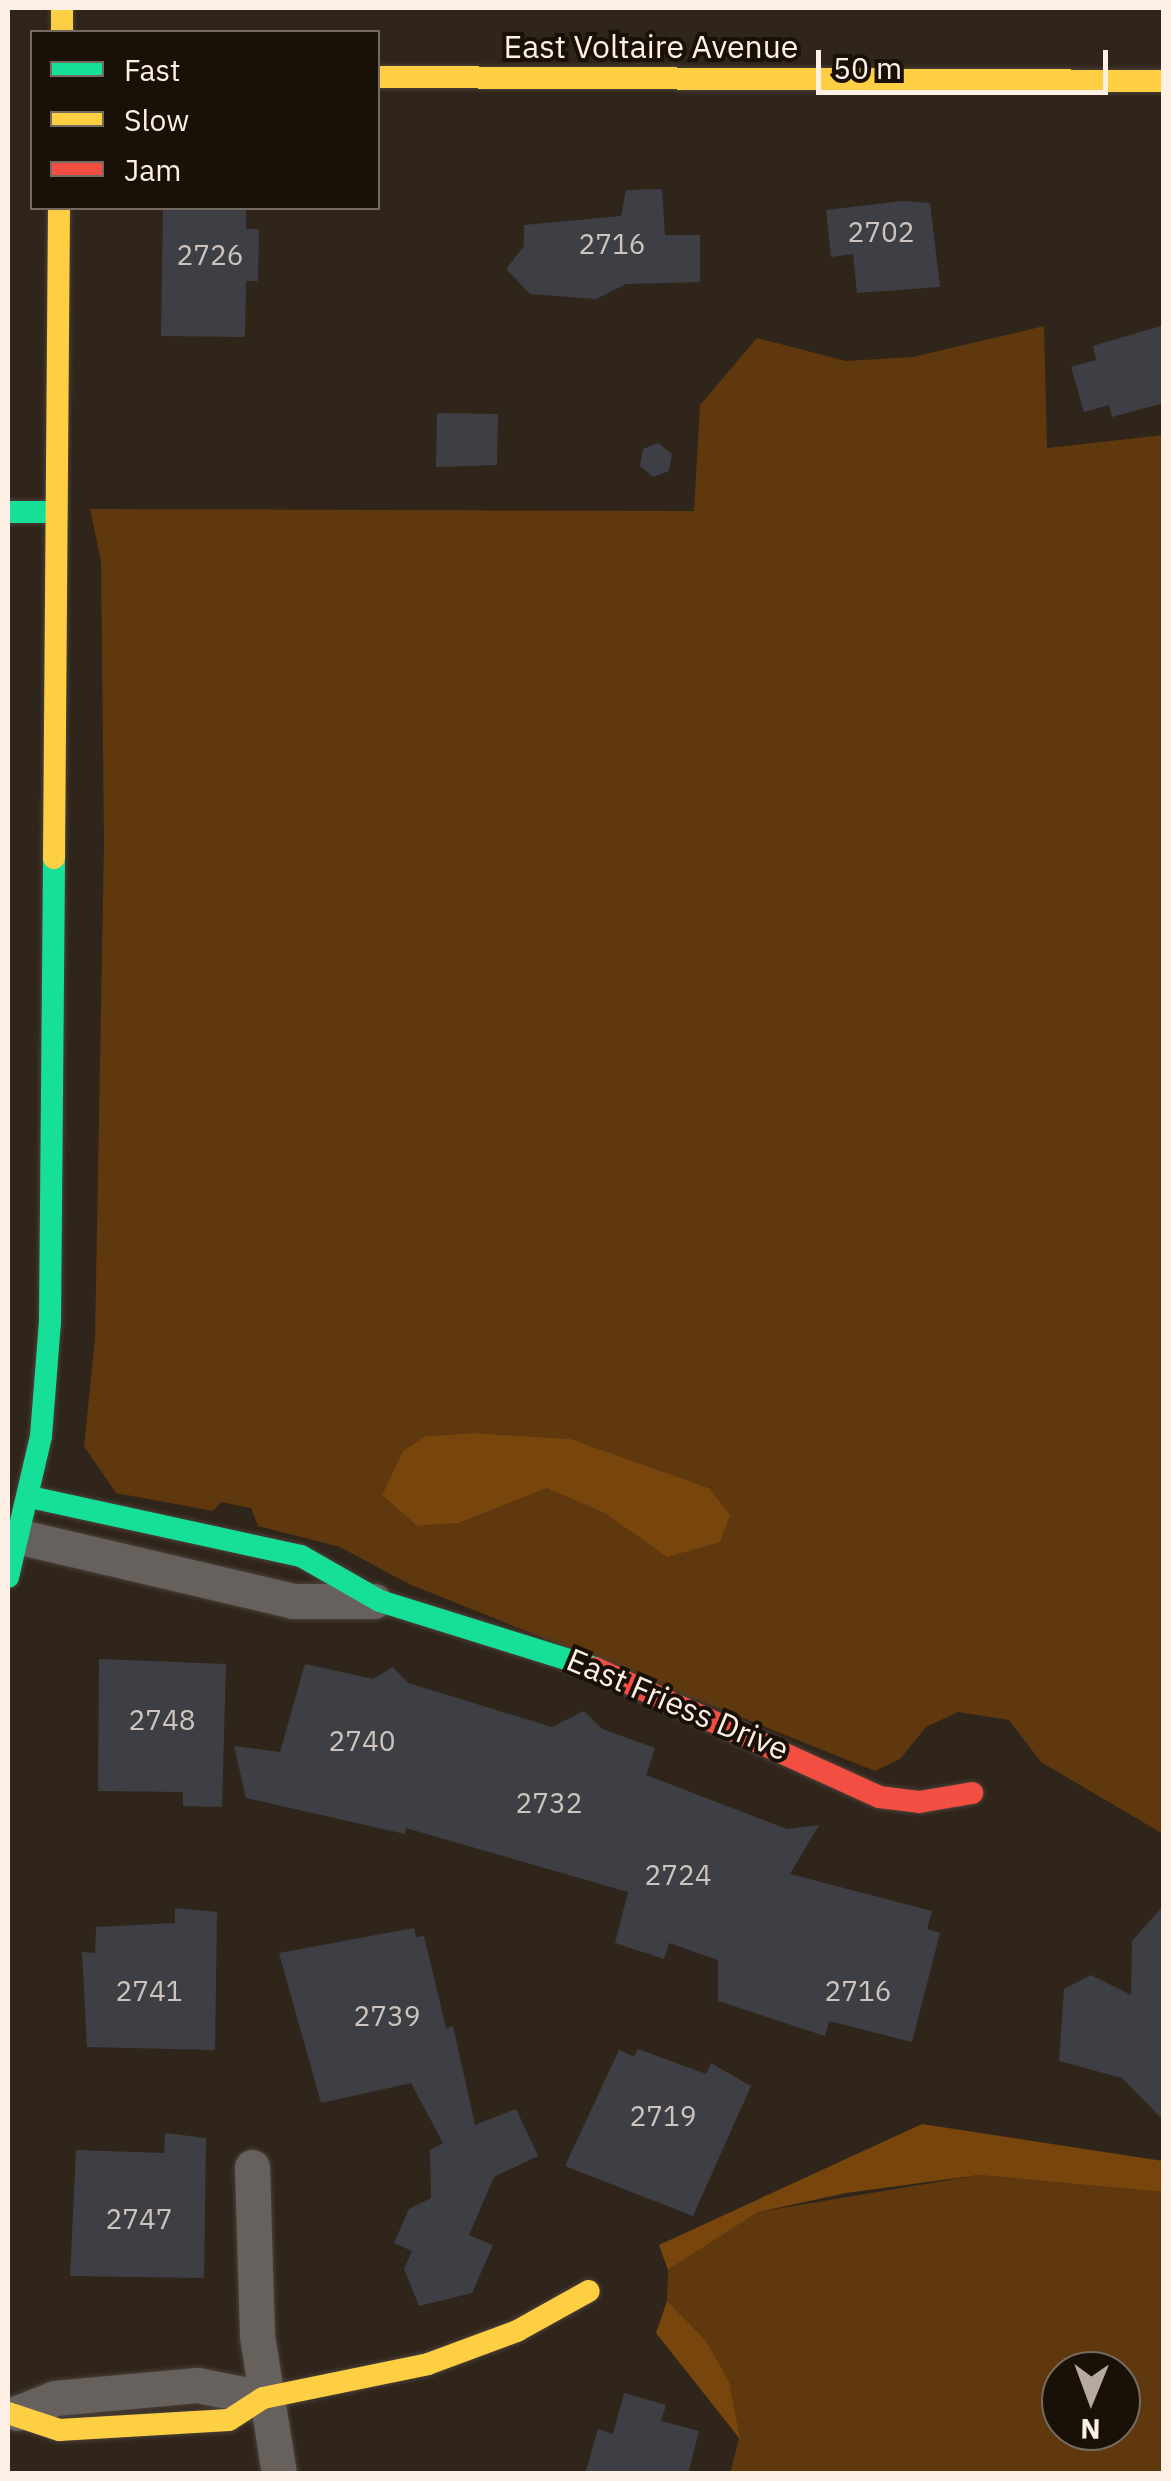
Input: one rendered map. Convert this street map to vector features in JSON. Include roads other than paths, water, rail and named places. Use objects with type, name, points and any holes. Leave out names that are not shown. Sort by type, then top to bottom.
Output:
[{"type":"street","name":"East Voltaire Avenue","points":[[380,76],[1164,81]]},
{"type":"street","points":[[8,1577],[30,1497],[50,1322],[59,210]]},
{"type":"street","points":[[8,512],[55,512]]},
{"type":"street","name":"East Friess Drive","points":[[30,1497],[301,1556],[380,1600],[554,1651],[757,1735],[878,1796],[919,1802],[972,1793]]},
{"type":"street","name":"East Friess Drive","points":[[22,1537],[294,1601],[380,1600]]},
{"type":"street","points":[[219,1584],[229,1540]]},
{"type":"street","points":[[252,2167],[263,2398],[279,2474]]},
{"type":"street","points":[[12,2413],[55,2398],[197,2385],[263,2398],[428,2364],[517,2331],[589,2292]]}]
